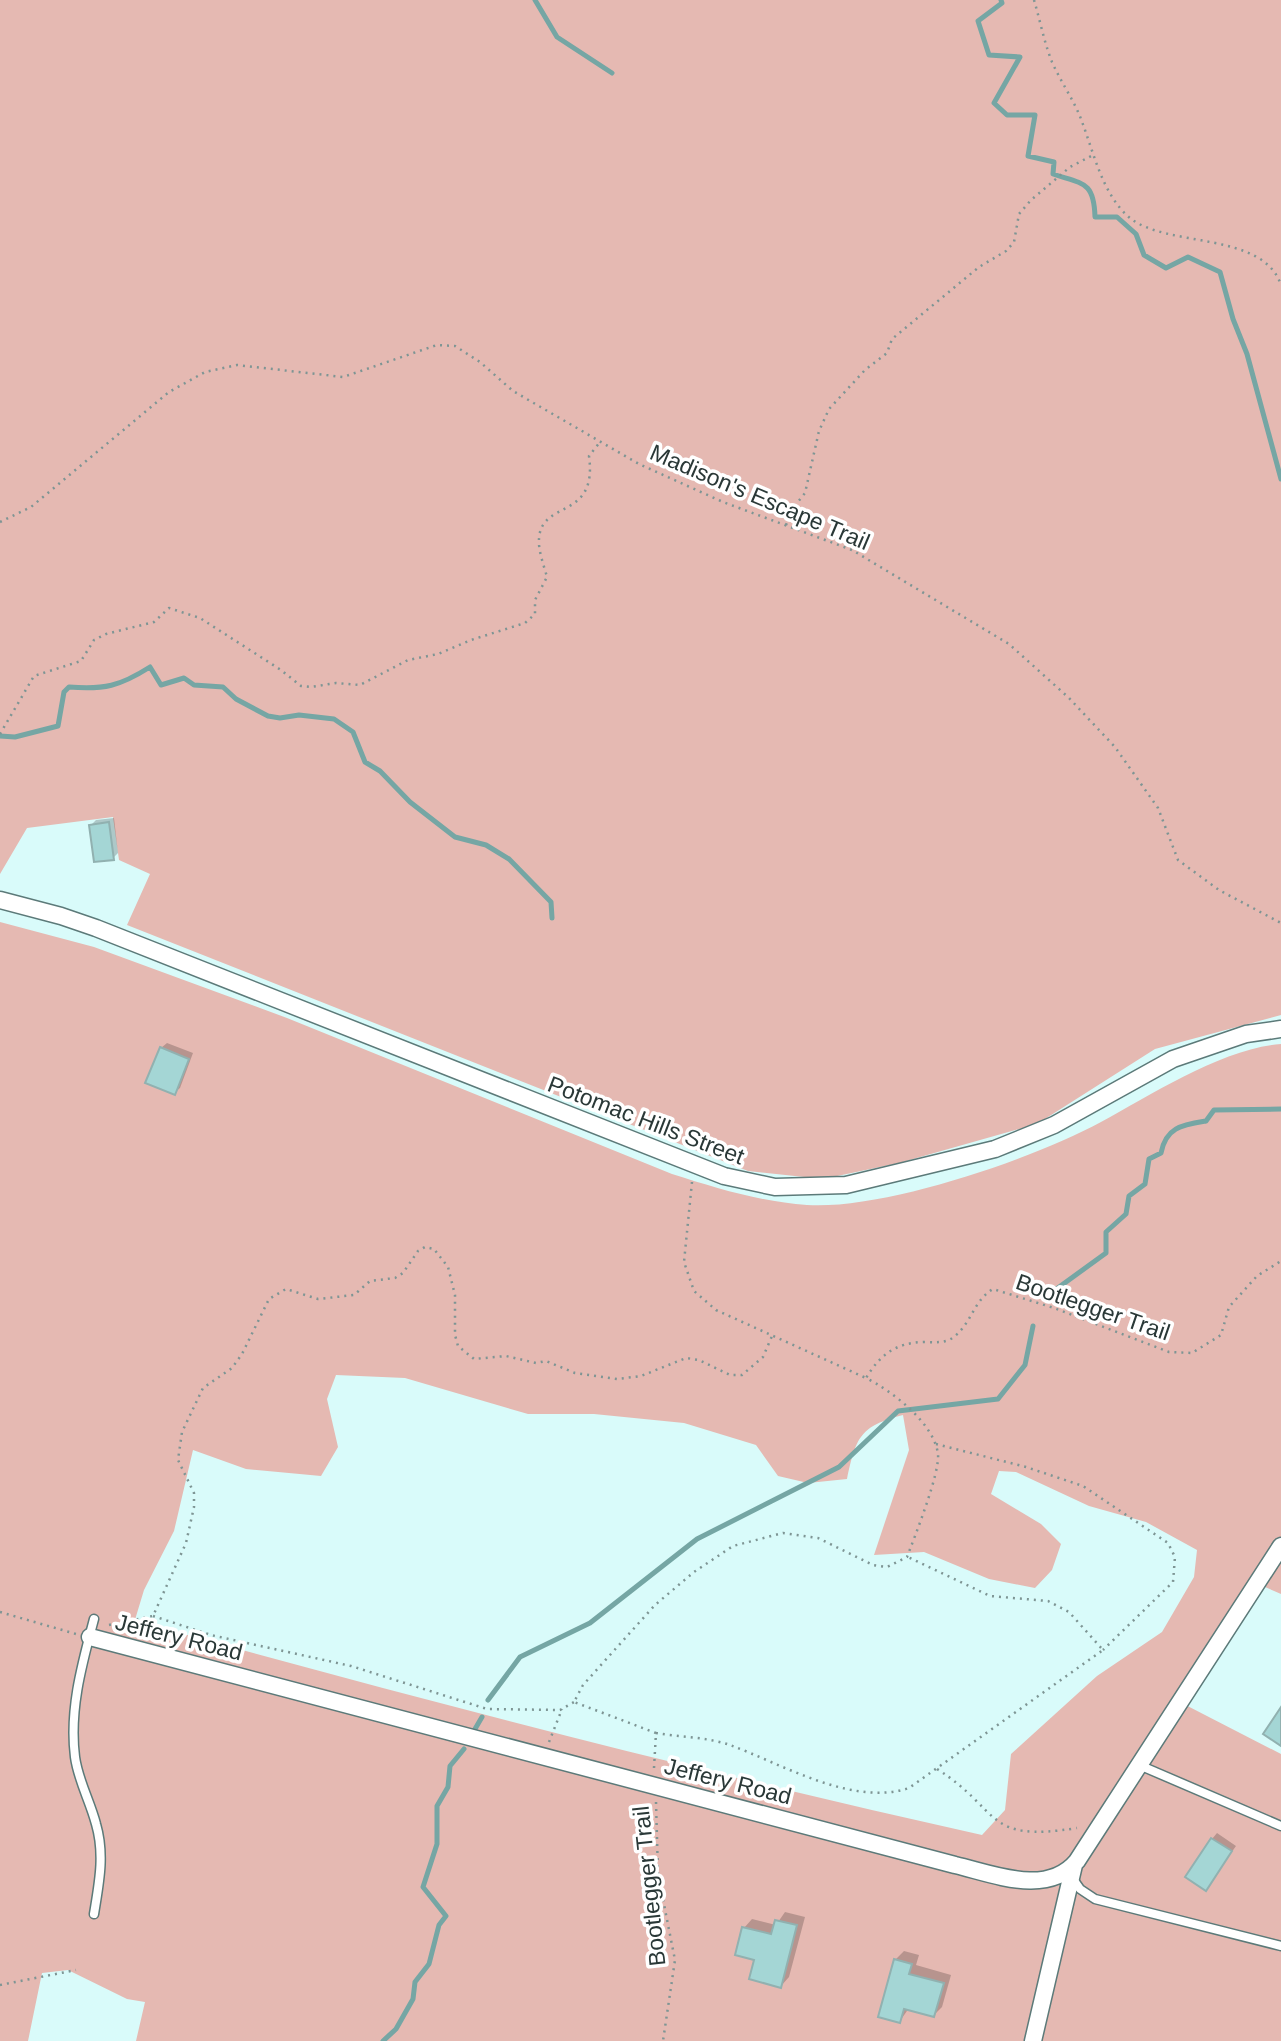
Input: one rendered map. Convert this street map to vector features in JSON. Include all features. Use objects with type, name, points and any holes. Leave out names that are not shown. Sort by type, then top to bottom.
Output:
[{"type":"street","name":"Potomac Hills Street","points":[[0,900],[61,916],[148,947],[694,1164],[744,1182],[775,1187],[846,1185],[995,1149],[1054,1125],[1173,1059],[1246,1034],[1281,1029]]},
{"type":"street","name":"Jeffery Road","points":[[90,1634],[542,1757],[1008,1878],[1042,1881],[1073,1870],[1281,1546]]},
{"type":"street","points":[[1034,2041],[1073,1870]]},
{"type":"lane","points":[[94,1619],[76,1694],[74,1725],[75,1757],[100,1843],[102,1866],[94,1914]]},
{"type":"lane","points":[[1139,1765],[1281,1826]]},
{"type":"lane","points":[[1073,1870],[1080,1889],[1095,1899],[1281,1947]]},
{"type":"path","points":[[1034,0],[1052,62],[1070,93],[1115,201],[1143,227],[1240,250],[1264,264],[1279,278],[1281,285]]},
{"type":"path","points":[[786,526],[793,508],[805,493],[819,431],[829,409],[864,370],[887,353],[892,339],[979,267],[1006,251],[1014,242],[1019,214],[1065,173],[1095,154]]},
{"type":"path","name":"Madison's Escape Trail","points":[[0,522],[32,507],[187,379],[205,372],[237,365],[343,377],[437,345],[455,346],[480,362],[513,391],[600,442],[691,488],[852,550],[1009,643],[1069,698],[1115,747],[1157,808],[1178,860],[1219,890],[1281,923]]},
{"type":"path","points":[[0,734],[34,676],[81,661],[94,640],[106,634],[154,622],[169,608],[200,618],[281,670],[301,686],[311,687],[336,683],[360,685],[408,660],[438,654],[471,640],[525,623],[535,614],[535,600],[547,577],[538,540],[544,524],[551,516],[576,504],[586,493],[589,456],[600,442]]},
{"type":"path","points":[[90,1634],[153,1616],[211,1635],[351,1665],[487,1709],[537,1712],[562,1709],[574,1702],[583,1685],[656,1605],[694,1572],[733,1546],[783,1533],[818,1538],[873,1565],[887,1567],[907,1557],[937,1472],[936,1444],[906,1406],[888,1390],[716,1310],[694,1291],[684,1262],[694,1164]]},
{"type":"path","points":[[153,1616],[186,1544],[194,1507],[194,1493],[178,1460],[182,1433],[203,1388],[232,1368],[243,1354],[269,1300],[279,1291],[286,1289],[318,1299],[354,1296],[370,1280],[395,1278],[403,1273],[418,1251],[425,1247],[434,1249],[448,1267],[455,1295],[455,1335],[461,1352],[474,1359],[506,1356],[536,1363],[546,1361],[575,1373],[617,1379],[640,1376],[686,1358],[699,1360],[730,1375],[742,1375],[763,1357],[772,1335]]},
{"type":"path","name":"Bootlegger Trail","points":[[866,1378],[879,1357],[897,1346],[942,1343],[956,1336],[981,1296],[993,1289],[1054,1308],[1169,1352],[1192,1353],[1221,1335],[1229,1307],[1258,1276],[1281,1261]]},
{"type":"path","points":[[574,1702],[656,1733],[727,1744],[790,1770],[877,1795],[909,1788],[937,1769],[1102,1650],[1173,1582],[1175,1557],[1168,1543],[1131,1515],[1083,1486],[1026,1467],[936,1444]]},
{"type":"path","points":[[907,1557],[990,1596],[1048,1601],[1069,1612],[1102,1650]]},
{"type":"path","name":"Jeffery Road","points":[[0,1612],[90,1634]]},
{"type":"path","points":[[542,1757],[562,1709]]},
{"type":"path","name":"Bootlegger Trail","points":[[656,1733],[655,1786],[659,1874],[675,1960],[663,2041]]},
{"type":"path","points":[[937,1769],[971,1792],[985,1814],[1009,1829],[1024,1833],[1101,1825]]},
{"type":"path","points":[[0,1985],[76,1970]]},
{"type":"shaded area","points":[[0,0],[1281,0],[1281,1015],[1155,1049],[1037,1124],[899,1163],[823,1179],[748,1171],[127,925],[150,874],[119,860],[113,817],[27,828],[0,874]]},
{"type":"shaded area","points":[[0,922],[94,947],[287,1018],[672,1174],[739,1194],[807,1205],[839,1204],[916,1191],[998,1166],[1072,1136],[1212,1063],[1259,1047],[1281,1044],[1281,1594],[1249,1580],[1172,1698],[1281,1754],[1281,2041],[136,2041],[145,2002],[127,1999],[68,1970],[42,1973],[28,2041],[0,2041]],"holes":[[[336,1375],[405,1378],[528,1414],[594,1414],[684,1423],[756,1445],[778,1476],[808,1483],[847,1479],[857,1443],[862,1435],[877,1424],[903,1415],[909,1450],[874,1555],[924,1552],[989,1579],[1035,1588],[1052,1570],[1061,1544],[1041,1524],[991,1494],[999,1471],[1016,1472],[1089,1506],[1146,1522],[1197,1550],[1194,1577],[1162,1632],[1097,1676],[1011,1754],[1005,1810],[982,1835],[670,1762],[155,1626],[134,1623],[144,1590],[174,1531],[193,1450],[246,1469],[321,1476],[338,1447],[327,1399]]]},
{"type":"building","points":[[109,822],[114,860],[94,862],[89,825]]},
{"type":"building","points":[[160,1047],[189,1059],[175,1095],[145,1083]]},
{"type":"building","points":[[1281,1707],[1281,1746],[1263,1734]]},
{"type":"building","points":[[1211,1838],[1232,1851],[1206,1891],[1185,1877]]},
{"type":"building","points":[[775,1920],[797,1925],[781,1988],[749,1979],[754,1960],[735,1955],[742,1927],[771,1934]]},
{"type":"building","points":[[894,1959],[912,1964],[909,1974],[944,1983],[934,2017],[904,2009],[900,2023],[878,2017]]},
{"type":"waterway","points":[[535,0],[557,37],[612,73]]},
{"type":"waterway","points":[[1001,0],[1002,3],[978,21],[989,55],[1020,57],[994,103],[1007,115],[1035,115],[1028,156],[1054,162],[1053,174],[1085,186],[1092,196],[1095,217],[1117,217],[1136,234],[1144,255],[1166,268],[1188,257],[1220,272],[1233,319],[1247,354],[1281,479]]},
{"type":"waterway","points":[[0,736],[15,737],[58,726],[64,692],[69,687],[111,685],[130,679],[150,667],[161,685],[184,678],[194,685],[223,687],[236,699],[268,716],[280,718],[299,715],[334,719],[353,732],[365,762],[380,771],[410,802],[455,837],[486,845],[509,859],[551,902],[552,918]]},
{"type":"waterway","points":[[1055,1290],[1106,1253],[1106,1232],[1126,1214],[1129,1196],[1145,1184],[1149,1159],[1161,1153],[1163,1144],[1171,1133],[1183,1126],[1206,1121],[1214,1110],[1281,1109]]},
{"type":"waterway","points":[[488,1700],[520,1657],[590,1623],[697,1539],[839,1467],[898,1411],[998,1399],[1025,1365],[1033,1326]]},
{"type":"waterway","points":[[475,1729],[482,1717]]},
{"type":"waterway","points":[[383,2041],[396,2029],[413,1999],[415,1982],[429,1964],[439,1925],[446,1916],[423,1887],[437,1844],[437,1806],[448,1787],[450,1766],[464,1749]]}]
